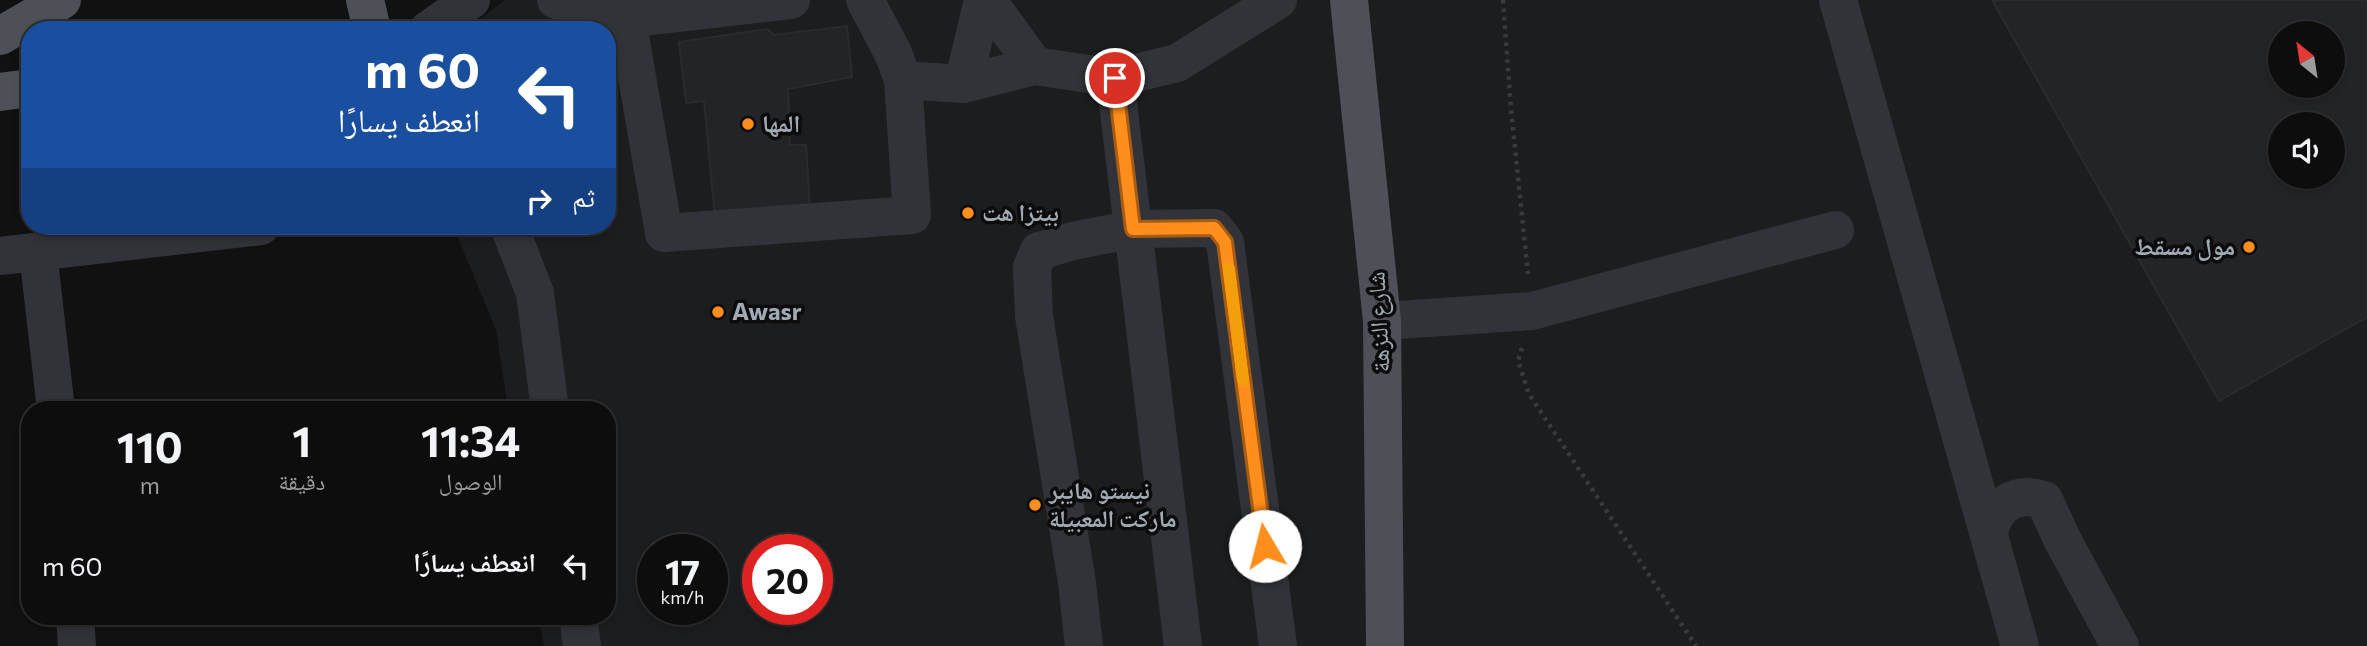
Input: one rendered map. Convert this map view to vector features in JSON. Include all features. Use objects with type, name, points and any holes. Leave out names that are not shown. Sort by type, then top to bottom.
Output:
[{"type":"main road","points":[[26,21],[62,0]]},
{"type":"main road","points":[[365,0],[370,21]]},
{"type":"main road","name":"شارع النزهة","points":[[1349,0],[1382,321],[1385,646]]},
{"type":"main road","points":[[0,36],[21,24]]},
{"type":"main road","points":[[0,92],[21,89]]},
{"type":"street","points":[[441,21],[471,0]]},
{"type":"street","points":[[556,0],[629,10],[791,0]]},
{"type":"street","points":[[629,10],[664,233],[912,215],[903,80],[893,53],[865,0]]},
{"type":"street","points":[[963,84],[985,0]]},
{"type":"street","points":[[985,0],[1035,66]]},
{"type":"street","points":[[1222,37],[1251,0]]},
{"type":"street","points":[[903,80],[963,84],[1035,66],[1115,78],[1177,63],[1278,0]]},
{"type":"street","points":[[1838,0],[2020,646]]},
{"type":"street","points":[[1115,78],[1183,646]]},
{"type":"street","points":[[1084,646],[1077,583],[1034,316],[1032,267],[1039,251],[1073,241],[1133,229],[1214,228],[1225,242],[1278,646]]},
{"type":"street","points":[[1382,321],[1532,311],[1835,230]]},
{"type":"street","points":[[0,256],[184,235]]},
{"type":"street","points":[[512,235],[535,293],[549,401]]},
{"type":"street","points":[[38,252],[55,401]]},
{"type":"street","points":[[1989,532],[1998,509],[2008,501],[2032,496],[2044,500],[2120,646]]},
{"type":"street","points":[[75,625],[76,646]]},
{"type":"street","points":[[579,625],[582,646]]},
{"type":"shaded area","points":[[505,0],[2367,0],[2367,646],[544,646],[540,625],[616,625],[616,401],[507,401],[496,330],[457,235],[616,235],[616,21],[478,21]]},
{"type":"building","name":"مول مسقط","points":[[1992,0],[2367,0],[2367,317],[2219,401]]},
{"type":"building","name":"المها","points":[[847,26],[852,77],[788,89],[790,145],[806,145],[810,208],[715,218],[704,101],[686,103],[679,42],[768,29],[774,35]]},
{"type":"slow traffic","points":[[1229,269],[1243,380]]},
{"type":"place","name":"المها","points":[[748,124]]},
{"type":"place","name":"بيتزا هت","points":[[968,213]]},
{"type":"place","name":"مول مسقط","points":[[2249,247]]},
{"type":"place","name":"Awasr","points":[[718,312]]},
{"type":"place","name":"نيستو هايبر ماركت المعبيلة","points":[[1035,505]]},
{"type":"route","points":[[1115,78],[1133,229],[1214,228],[1225,242],[1265,546]]}]
